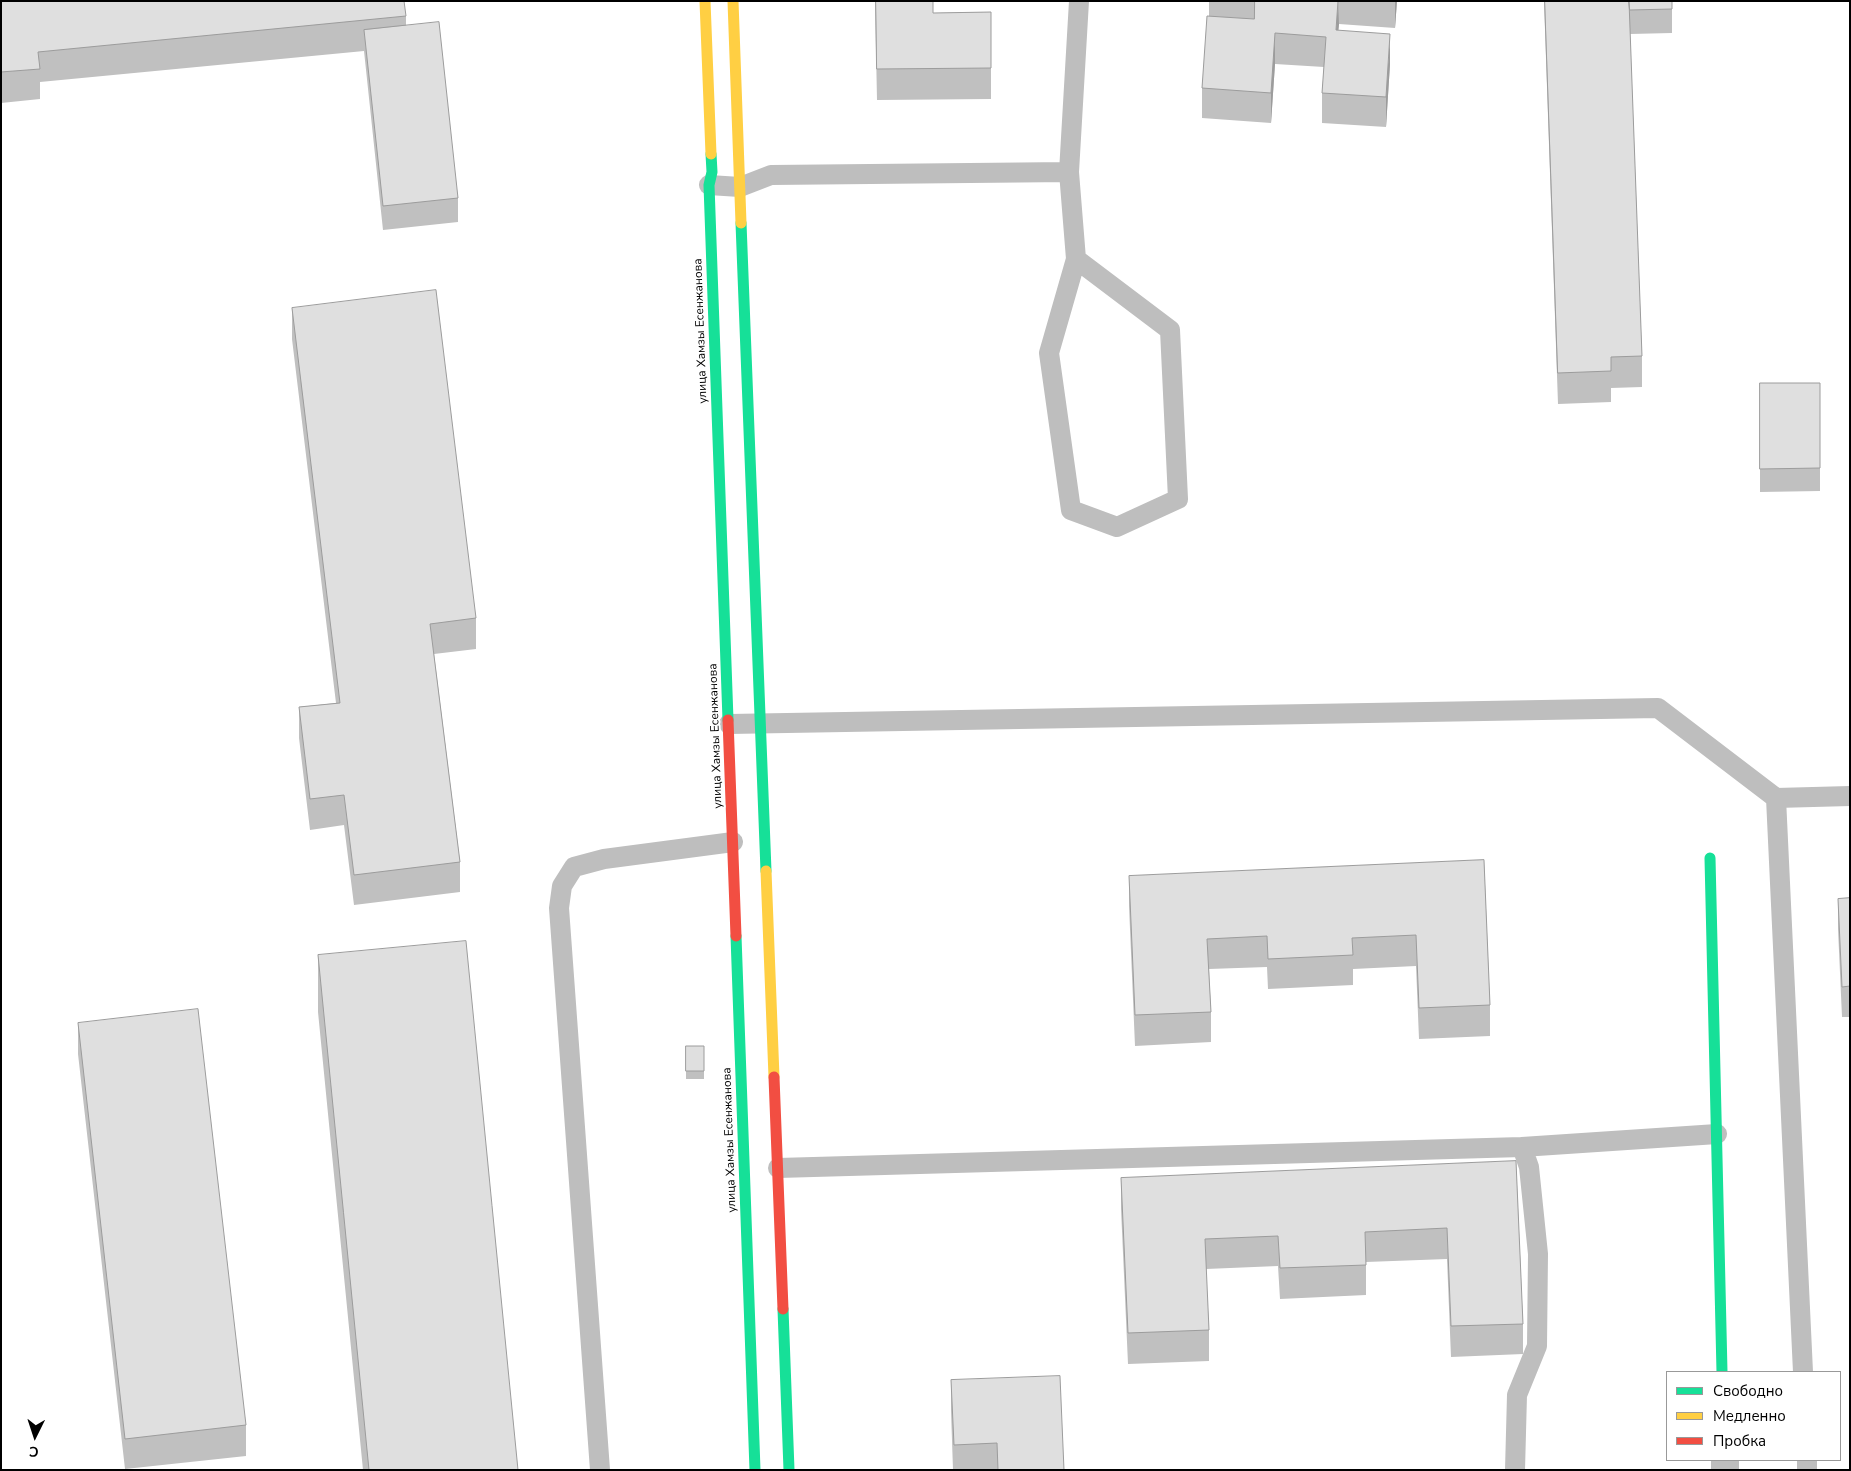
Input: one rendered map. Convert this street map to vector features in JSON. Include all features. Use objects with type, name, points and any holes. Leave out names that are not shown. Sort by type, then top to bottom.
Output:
[{"type":"main road","name":"улица Хамзы Есенжанова","points":[[705,1],[712,172],[709,185],[755,1470]]},
{"type":"main road","points":[[734,1],[789,1470]]},
{"type":"main road","points":[[1710,858],[1722,1371]]},
{"type":"lane","points":[[1076,259],[1170,330],[1178,498],[1117,527],[1071,510],[1049,354],[1076,259],[1069,172],[1079,1]]},
{"type":"lane","points":[[709,185],[740,187],[771,175],[1069,172]]},
{"type":"lane","points":[[729,724],[1658,708],[1776,798],[1850,796]]},
{"type":"lane","points":[[1776,798],[1803,1371]]},
{"type":"lane","points":[[600,1470],[559,908],[562,886],[574,867],[604,859],[733,842]]},
{"type":"lane","points":[[778,1168],[1522,1147],[1716,1134]]},
{"type":"lane","points":[[1515,1470],[1517,1395],[1537,1346],[1538,1254],[1529,1167],[1522,1147]]},
{"type":"building","points":[[1,1],[404,1],[406,16],[38,52],[40,69],[1,72]]},
{"type":"building","points":[[876,1],[933,1],[933,13],[991,12],[991,68],[877,69]]},
{"type":"building","points":[[1255,1],[1338,1],[1336,30],[1390,34],[1386,97],[1322,93],[1326,37],[1275,33],[1271,93],[1202,88],[1207,16],[1254,19]]},
{"type":"building","points":[[1545,1],[1629,1],[1642,356],[1611,357],[1611,371],[1558,373]]},
{"type":"building","points":[[1629,1],[1672,1],[1672,9],[1630,10]]},
{"type":"building","points":[[439,22],[458,198],[383,206],[364,30]]},
{"type":"building","points":[[436,290],[476,618],[430,624],[460,862],[354,875],[344,795],[310,799],[299,707],[340,703],[292,308]]},
{"type":"building","points":[[1760,383],[1820,383],[1820,468],[1760,469]]},
{"type":"building","points":[[1484,860],[1490,1005],[1419,1008],[1416,935],[1352,938],[1353,955],[1268,959],[1267,936],[1207,939],[1211,1012],[1135,1015],[1129,876]]},
{"type":"building","points":[[1850,898],[1850,986],[1842,987],[1838,899]]},
{"type":"building","points":[[466,941],[518,1470],[369,1470],[318,955]]},
{"type":"building","points":[[198,1009],[246,1425],[125,1439],[78,1023]]},
{"type":"building","points":[[686,1046],[704,1046],[704,1071],[686,1071]]},
{"type":"building","points":[[1516,1161],[1523,1324],[1451,1326],[1447,1228],[1365,1232],[1366,1265],[1280,1268],[1278,1236],[1205,1239],[1209,1330],[1128,1333],[1121,1178]]},
{"type":"building","points":[[1060,1376],[1064,1470],[998,1470],[997,1443],[954,1445],[951,1380]]},
{"type":"traffic: fast","points":[[711,154],[712,172],[709,185],[728,720]]},
{"type":"traffic: fast","points":[[741,223],[766,871]]},
{"type":"traffic: fast","points":[[1710,858],[1722,1371]]},
{"type":"traffic: fast","points":[[736,936],[755,1470]]},
{"type":"traffic: fast","points":[[783,1309],[789,1470]]},
{"type":"traffic: slow","points":[[705,1],[711,154]]},
{"type":"traffic: slow","points":[[733,1],[741,223]]},
{"type":"traffic: slow","points":[[766,871],[774,1077]]},
{"type":"traffic: jam","points":[[728,720],[736,936]]},
{"type":"traffic: jam","points":[[774,1077],[783,1309]]}]
